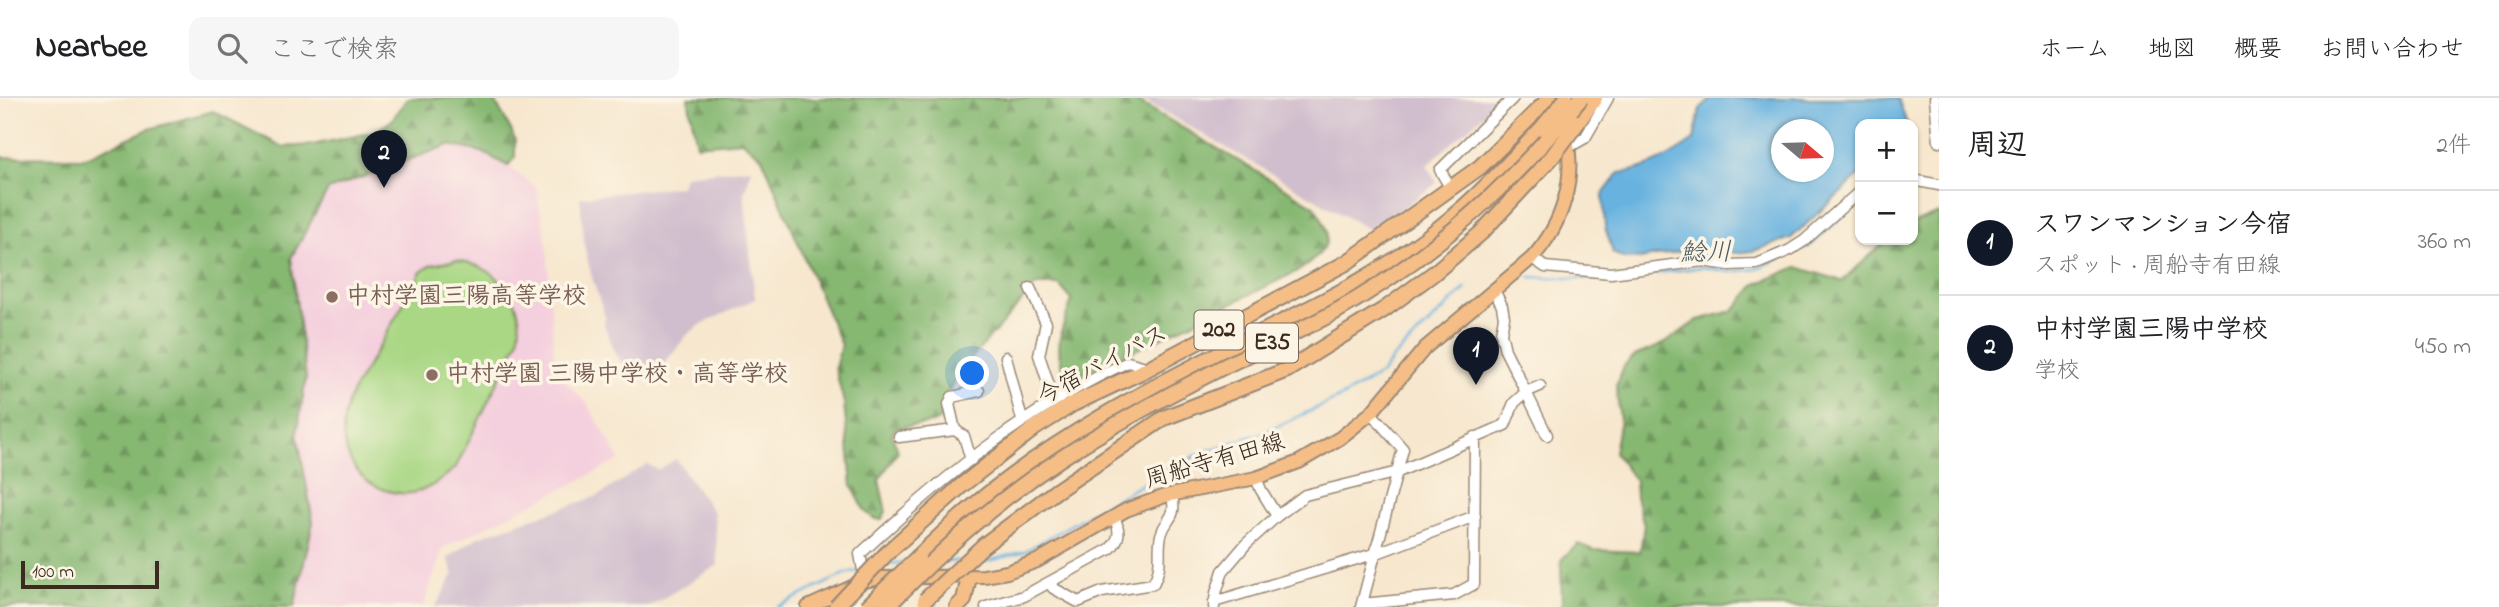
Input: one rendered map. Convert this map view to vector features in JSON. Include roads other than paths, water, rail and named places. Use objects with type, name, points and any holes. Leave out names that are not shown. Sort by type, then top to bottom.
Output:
[{"type":"highway","name":"E35","points":[[867,607],[958,519],[1051,448],[1156,387],[1358,282],[1439,228],[1508,164],[1566,98]]},
{"type":"highway","name":"E35","points":[[887,607],[967,528],[1060,459],[1163,398],[1334,312],[1415,262],[1517,174],[1581,98]]},
{"type":"highway","name":"202","points":[[922,603],[984,545],[1056,491],[1164,418],[1287,370],[1385,309],[1481,233],[1552,157],[1595,98]]},
{"type":"highway","name":"今宿バイパス","points":[[836,607],[889,551],[961,486],[1035,428],[1073,404],[1143,371],[1346,263],[1480,167],[1550,100]]},
{"type":"highway","points":[[957,607],[964,600],[968,577]]},
{"type":"main road","name":"周船寺有田線","points":[[808,607],[865,581],[880,578],[968,577],[1007,572],[1037,561],[1114,516],[1172,494],[1256,478],[1289,466],[1340,438],[1371,413],[1425,348],[1532,258],[1554,229],[1567,192],[1569,147],[1550,100]]},
{"type":"street","points":[[1451,189],[1440,170],[1513,98]]},
{"type":"street","points":[[1569,147],[1585,138],[1608,98]]},
{"type":"street","points":[[1934,98],[1939,142]]},
{"type":"street","points":[[1918,181],[1939,185]]},
{"type":"street","points":[[1532,258],[1545,267],[1611,273],[1703,261],[1728,265],[1757,264],[1804,241],[1855,195]]},
{"type":"street","points":[[1030,288],[1046,323],[1040,355],[1055,401]]},
{"type":"street","points":[[1494,290],[1504,317],[1501,333],[1505,351],[1533,402],[1547,435]]},
{"type":"street","points":[[1006,356],[1022,420]]},
{"type":"street","points":[[865,581],[860,554],[915,502],[1022,420],[1128,362],[1142,366],[1143,371]]},
{"type":"street","points":[[1214,605],[1223,571],[1247,544],[1304,495],[1398,472],[1475,437],[1497,430],[1505,425],[1514,402],[1526,392],[1540,386]]},
{"type":"street","points":[[971,460],[964,436],[956,430],[949,404],[952,397],[979,391]]},
{"type":"street","points":[[1371,413],[1403,449],[1362,606],[1454,595],[1474,584],[1475,437]]},
{"type":"street","points":[[899,437],[956,430]]},
{"type":"street","points":[[1256,478],[1277,516]]},
{"type":"street","points":[[1050,583],[1053,588],[1078,601],[1102,592],[1153,584],[1159,574],[1161,536],[1175,510],[1172,494]]},
{"type":"street","points":[[990,606],[1024,596],[1110,549],[1119,540],[1119,529],[1114,516]]},
{"type":"street","points":[[1214,605],[1377,553],[1475,516]]},
{"type":"water","points":[[1711,98],[1898,98],[1905,119],[1855,119],[1855,180],[1791,238],[1753,251],[1737,253],[1700,248],[1640,259],[1623,258],[1613,253],[1605,227],[1603,194],[1619,173],[1640,169],[1659,161],[1694,140],[1700,109]]},
{"type":"waterway","name":"鯰川","points":[[1918,190],[1939,194]]},
{"type":"waterway","name":"鯰川","points":[[1530,277],[1610,279],[1703,267],[1730,272],[1756,269],[1811,245],[1855,205]]},
{"type":"waterway","points":[[974,561],[989,561],[1025,551],[1174,466],[1212,449],[1267,431],[1345,395],[1382,373],[1392,359],[1466,288]]},
{"type":"waterway","points":[[942,562],[957,561]]},
{"type":"waterway","points":[[883,565],[904,562]]},
{"type":"waterway","points":[[777,607],[847,573],[857,571]]},
{"type":"place","name":"中村学園三陽中学校","points":[[384,188]]},
{"type":"place","name":"中村学園三陽高等学校","points":[[332,297]]},
{"type":"place","name":"中村学園 三陽中学校・高等学校","points":[[432,375]]},
{"type":"place","name":"スワンマンション今宿","points":[[1476,385]]}]
